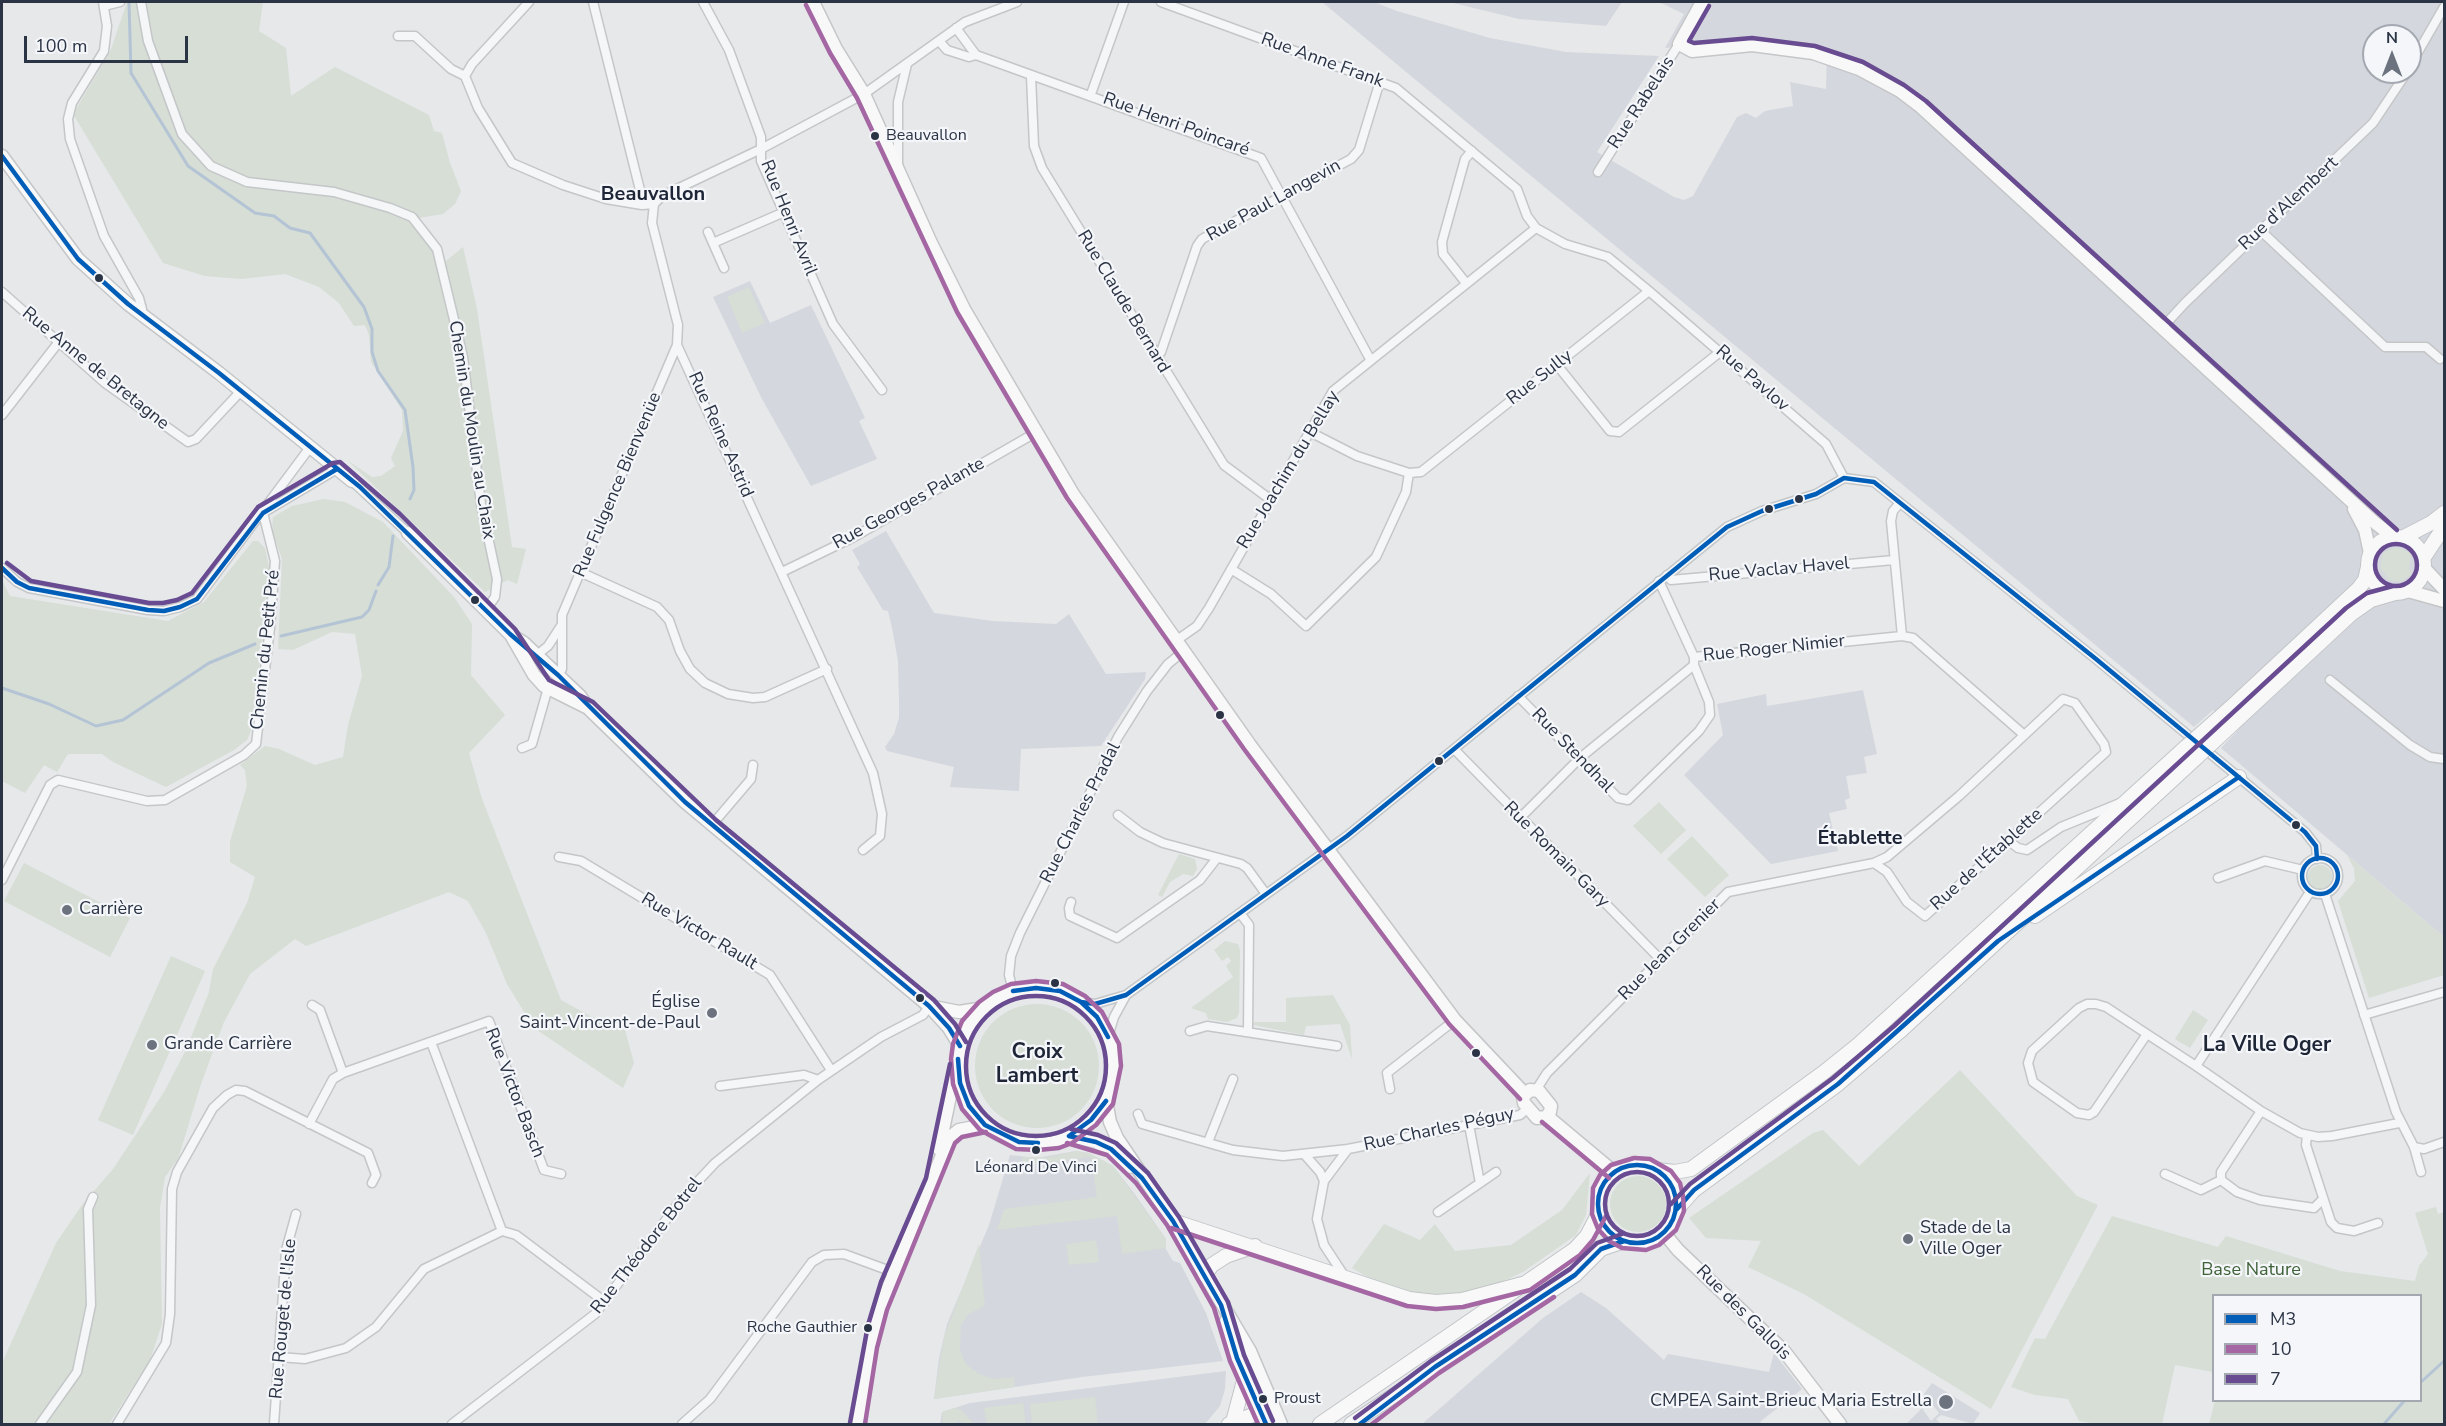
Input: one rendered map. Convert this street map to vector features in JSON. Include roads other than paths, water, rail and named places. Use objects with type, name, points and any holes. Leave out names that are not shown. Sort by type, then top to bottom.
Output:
[{"type":"main road","points":[[813,2],[836,49],[864,94],[884,142],[899,169],[931,243],[964,309],[1073,494],[1250,745],[1455,1020],[1530,1092],[1551,1106],[1547,1116]]},
{"type":"main road","name":"Rue Rabelais","points":[[1679,44],[1702,2]]},
{"type":"main road","points":[[1679,44],[1692,51],[1752,45],[1792,49],[1834,59],[1885,82],[1921,107],[2349,500],[2398,536],[2416,544],[2424,563],[2445,589]]},
{"type":"main road","points":[[2,156],[78,259],[140,313],[311,446],[352,481]]},
{"type":"main road","points":[[2234,713],[2365,580],[2370,553],[2365,530],[2349,500]]},
{"type":"main road","points":[[2370,553],[2379,542],[2431,523],[2445,513]]},
{"type":"main road","points":[[1351,1425],[1575,1275],[1601,1249],[1624,1241],[1645,1243],[1664,1233],[1670,1226],[1677,1209],[1694,1190],[1838,1084],[1998,941],[2191,752],[2234,713],[2351,614],[2371,600],[2401,592],[2419,582],[2424,563],[2445,527]]},
{"type":"main road","points":[[408,533],[510,634],[560,672],[567,684],[588,708],[711,826],[929,1006],[949,1028],[959,1053],[960,1083],[969,1106],[985,1125],[1019,1142],[1038,1143],[1069,1136],[1091,1120],[1106,1101]]},
{"type":"main road","points":[[2368,567],[2370,575],[2380,588],[2445,602]]},
{"type":"main road","points":[[510,634],[535,676],[548,688],[588,708]]},
{"type":"main road","points":[[535,676],[537,655]]},
{"type":"main road","points":[[535,676],[550,680],[560,672]]},
{"type":"main road","points":[[1320,1425],[1575,1249],[1587,1236],[1599,1213],[1600,1190],[1614,1172],[1635,1165],[1675,1172],[1691,1168],[1823,1073],[1858,1045],[2128,799],[2191,752]]},
{"type":"main road","points":[[1998,941],[2239,777]]},
{"type":"main road","points":[[933,1180],[959,1053],[969,1025],[984,1008],[1013,991],[1036,988],[1060,991],[1081,1002],[1097,1017],[1108,1037],[1114,1066],[1106,1101],[1112,1129],[1142,1178],[1173,1221],[1250,1351],[1280,1425]]},
{"type":"main road","points":[[929,1006],[959,1012],[984,1008]]},
{"type":"main road","points":[[1530,1092],[1524,1103],[1537,1118],[1547,1116]]},
{"type":"main road","points":[[1547,1116],[1614,1172]]},
{"type":"main road","points":[[857,1425],[875,1327],[893,1272],[949,1138],[958,1130],[985,1125]]},
{"type":"main road","points":[[1069,1136],[1096,1142],[1111,1149],[1142,1178]]},
{"type":"main road","points":[[1657,1170],[1673,1186],[1677,1209]]},
{"type":"main road","points":[[1599,1213],[1604,1225],[1624,1241]]},
{"type":"main road","points":[[1173,1221],[1255,1246],[1409,1299],[1436,1302],[1462,1300],[1526,1283]]},
{"type":"main road","name":"Rue des Gallois","points":[[1664,1233],[1678,1250],[1784,1351],[1840,1425]]},
{"type":"main road","points":[[1205,1275],[1212,1265],[1226,1256],[1255,1246]]},
{"type":"main road","points":[[1221,1305],[1245,1377],[1263,1418]]},
{"type":"main road","points":[[1245,1377],[1231,1423],[1263,1418],[1270,1414],[1280,1425]]},
{"type":"main road","points":[[1360,1425],[1405,1388]]},
{"type":"street","points":[[120,2],[104,4],[107,26],[104,51],[72,103],[68,119],[70,139],[104,236],[139,298],[142,309],[140,313]]},
{"type":"street","name":"Chemin du Moulin au Chaix","points":[[141,2],[148,40],[183,134],[212,166],[247,182],[334,192],[390,208],[412,217],[437,249],[463,357],[481,504],[497,579],[495,597],[486,610]]},
{"type":"street","points":[[465,76],[472,64],[529,2]]},
{"type":"street","points":[[593,2],[640,190],[654,204]]},
{"type":"street","name":"Rue Henri Avril","points":[[704,2],[732,58],[761,138],[761,160],[782,213],[833,324],[882,390]]},
{"type":"street","points":[[398,36],[415,36],[451,69],[465,76],[478,108],[512,163],[563,185],[606,199],[654,204],[662,196],[761,149],[864,94],[956,28],[1017,2]]},
{"type":"street","points":[[1091,94],[1124,2]]},
{"type":"street","name":"Rue Anne Frank","points":[[1161,2],[1396,88],[1517,189],[1527,216],[1536,228]]},
{"type":"street","points":[[2422,46],[2445,7]]},
{"type":"street","points":[[956,28],[976,55]]},
{"type":"street","name":"Rue Henri Poincaré","points":[[939,40],[947,50],[969,57],[976,55],[1253,153],[1266,164],[1370,359]]},
{"type":"street","name":"Rue Rabelais","points":[[1598,172],[1679,44]]},
{"type":"street","points":[[899,169],[898,102],[907,64]]},
{"type":"street","name":"Rue Claude Bernard","points":[[1031,76],[1034,146],[1037,158],[1156,358],[1224,465],[1271,500]]},
{"type":"street","name":"Rue Paul Langevin","points":[[1156,358],[1161,352],[1197,246],[1202,239],[1357,154],[1380,81]]},
{"type":"street","name":"Rue d'Alembert","points":[[2162,328],[2373,123],[2399,84]]},
{"type":"street","points":[[1466,283],[1443,254],[1442,242],[1466,159],[1472,151]]},
{"type":"street","name":"Rue Reine Astrid","points":[[654,204],[652,223],[678,325],[677,345],[873,773],[879,795],[880,836],[862,850]]},
{"type":"street","points":[[713,243],[782,213]]},
{"type":"street","points":[[1536,228],[1565,244],[1608,257],[1649,291]]},
{"type":"street","name":"Rue Joachim du Bellay","points":[[1181,645],[1197,626],[1333,391],[1536,228]]},
{"type":"street","points":[[2261,231],[2385,347],[2426,346],[2440,359]]},
{"type":"street","points":[[708,232],[724,268]]},
{"type":"street","name":"Rue Pavlov","points":[[1649,291],[1826,444],[1844,478]]},
{"type":"street","name":"Rue Sully","points":[[1409,473],[1428,467],[1649,291]]},
{"type":"street","name":"Rue Anne de Bretagne","points":[[2,292],[105,382],[188,442],[196,439],[240,391]]},
{"type":"street","points":[[2,415],[58,343]]},
{"type":"street","name":"Rue Fulgence Bienvenüe","points":[[537,655],[548,646],[561,625],[580,572],[677,345]]},
{"type":"street","points":[[1557,365],[1610,431],[1619,432],[1720,352]]},
{"type":"street","points":[[1231,569],[1271,594],[1306,626],[1376,557],[1406,492],[1409,473],[1357,456],[1310,432]]},
{"type":"street","name":"Rue Georges Palante","points":[[782,572],[854,537],[1035,433]]},
{"type":"street","points":[[2,568],[17,582],[29,588],[148,610],[164,611],[197,599],[311,446]]},
{"type":"street","points":[[263,513],[337,470]]},
{"type":"street","points":[[1081,1002],[1095,1004],[1126,995],[1328,849],[1727,527],[1762,511],[1816,494],[1844,478],[1874,482],[2096,658],[2306,832],[2316,846],[2317,859]]},
{"type":"street","points":[[352,481],[408,533]]},
{"type":"street","points":[[1900,503],[1893,511],[1891,521],[1902,636],[1913,638],[2023,734]]},
{"type":"street","name":"Chemin du Petit Pré","points":[[2,880],[50,784],[58,780],[147,801],[165,800],[244,755],[256,744],[270,628],[275,561],[263,513]]},
{"type":"street","name":"Rue Vaclav Havel","points":[[1667,575],[1671,580],[1894,560]]},
{"type":"street","points":[[580,572],[644,599],[657,607],[669,620],[680,651],[690,669],[705,682],[728,694],[753,698],[765,697],[827,669]]},
{"type":"street","name":"Rue Roger Nimier","points":[[1659,581],[1694,661],[1902,636]]},
{"type":"street","name":"Rue Fulgence Bienvenüe","points":[[560,672],[561,625]]},
{"type":"street","name":"Rue Charles Pradal","points":[[1013,991],[1009,975],[1011,956],[1020,933],[1118,737],[1147,691],[1181,645]]},
{"type":"street","points":[[1520,818],[1580,758],[1694,661]]},
{"type":"street","name":"Rue Stendhal","points":[[1518,696],[1618,798],[1628,800],[1699,731],[1710,715],[1709,702],[1694,661]]},
{"type":"street","points":[[2330,680],[2410,745],[2430,757],[2445,759]]},
{"type":"street","points":[[522,748],[532,744],[548,688]]},
{"type":"street","name":"Rue de l'Établette","points":[[2062,699],[2075,703],[2098,735],[2106,752],[1925,916],[1906,902],[1887,872],[1874,863],[1887,857],[1959,796],[2062,699]]},
{"type":"street","name":"Rue Romain Gary","points":[[1454,748],[1660,959]]},
{"type":"street","points":[[711,826],[751,779],[753,765]]},
{"type":"street","points":[[2009,841],[2018,848],[2027,850],[2061,827],[2128,799]]},
{"type":"street","points":[[1118,815],[1140,831],[1163,843],[1247,868],[1266,894]]},
{"type":"street","name":"Rue Victor Rault","points":[[559,857],[581,861],[770,975],[831,1070]]},
{"type":"street","points":[[1071,902],[1070,916],[1117,938],[1200,880],[1216,858]]},
{"type":"street","points":[[2317,859],[2329,861],[2338,876],[2334,887],[2325,894],[2310,892],[2303,884],[2303,870],[2308,862],[2317,859]]},
{"type":"street","points":[[2217,878],[2265,861],[2303,870]]},
{"type":"street","name":"Rue Jean Grenier","points":[[1530,1092],[1728,892],[1874,863]]},
{"type":"street","points":[[2196,1066],[2310,892]]},
{"type":"street","points":[[2325,894],[2399,1123],[2414,1147],[2421,1172]]},
{"type":"street","points":[[1240,913],[1249,925],[1248,1031]]},
{"type":"street","points":[[2364,1015],[2445,992]]},
{"type":"street","points":[[1108,1037],[1114,1017],[1126,995]]},
{"type":"street","points":[[2147,1034],[2094,1112],[2089,1115],[2077,1113],[2033,1082],[2028,1063],[2032,1052],[2079,1008],[2088,1004],[2106,1007],[2196,1066],[2261,1111],[2290,1129],[2307,1135],[2332,1136],[2399,1123]]},
{"type":"street","points":[[312,1005],[320,1010],[343,1073]]},
{"type":"street","name":"Rue Théodore Botrel","points":[[452,1425],[595,1314],[699,1179],[831,1070],[881,1037],[923,1015],[929,1006]]},
{"type":"street","points":[[1390,1089],[1387,1072],[1455,1020]]},
{"type":"street","name":"Rue Victor Basch","points":[[431,1042],[489,1021],[544,1170],[561,1174]]},
{"type":"street","points":[[1190,1031],[1207,1026],[1337,1046]]},
{"type":"street","points":[[309,1124],[333,1079],[343,1073],[431,1042],[502,1231]]},
{"type":"street","points":[[720,1086],[804,1075],[818,1080]]},
{"type":"street","points":[[1208,1142],[1233,1079]]},
{"type":"street","points":[[117,1425],[159,1358],[169,1328],[170,1206],[177,1172],[213,1108],[236,1090],[245,1091],[368,1153],[376,1174],[372,1183]]},
{"type":"street","name":"Rue Charles Péguy","points":[[1138,1114],[1142,1124],[1208,1142],[1260,1154],[1305,1155],[1348,1149],[1520,1115],[1528,1108]]},
{"type":"street","points":[[2221,1180],[2221,1172],[2261,1111]]},
{"type":"street","points":[[1469,1125],[1480,1183]]},
{"type":"street","points":[[2307,1135],[2306,1145],[2331,1222],[2337,1228],[2354,1231],[2378,1223]]},
{"type":"street","points":[[2414,1147],[2424,1149],[2445,1143]]},
{"type":"street","name":"Rue Charles Péguy","points":[[1345,1277],[1324,1245],[1317,1219],[1324,1181],[1348,1149]]},
{"type":"street","points":[[1305,1155],[1320,1172],[1324,1181]]},
{"type":"street","points":[[1438,1212],[1496,1172]]},
{"type":"street","points":[[2165,1174],[2201,1190],[2221,1180]]},
{"type":"street","points":[[2221,1180],[2237,1192],[2260,1200],[2314,1208],[2323,1199]]},
{"type":"street","points":[[40,1425],[77,1372],[91,1305],[88,1209],[93,1197]]},
{"type":"street","name":"Rue Rouget de l'Isle","points":[[274,1425],[286,1250],[296,1214]]},
{"type":"street","points":[[279,1358],[315,1358],[346,1348],[376,1327],[424,1269],[502,1231],[516,1235],[605,1302]]},
{"type":"street","points":[[682,1425],[710,1399],[812,1262],[824,1255],[844,1254],[893,1272]]},
{"type":"waterway","points":[[129,2],[131,73],[188,166],[255,213],[274,216],[290,228],[310,233],[364,307],[372,329],[372,352],[378,371],[405,410],[413,467],[414,490],[410,499]]},
{"type":"waterway","points":[[378,585],[389,567],[393,536]]},
{"type":"waterway","points":[[281,636],[362,617],[369,610],[376,591]]},
{"type":"waterway","points":[[2,688],[49,704],[96,726],[123,720],[209,663],[255,644]]},
{"type":"waterway","points":[[2422,1381],[2444,1361]]},
{"type":"waterway","points":[[2384,1424],[2403,1402]]},
{"type":"place","name":"Beauvallon","points":[[875,136]]},
{"type":"place","name":"Carrière","points":[[67,910]]},
{"type":"place","name":"Église Saint-Vincent-de-Paul","points":[[712,1013]]},
{"type":"place","name":"Grande Carrière","points":[[152,1045]]},
{"type":"place","name":"Léonard De Vinci","points":[[1036,1150]]},
{"type":"place","name":"Stade de la Ville Oger","points":[[1908,1239]]},
{"type":"place","name":"Roche Gauthier","points":[[868,1328]]},
{"type":"place","name":"Proust","points":[[1263,1399]]},
{"type":"place","name":"CMPEA Saint-Brieuc Maria Estrella","points":[[1946,1402]]},
{"type":"district","name":"Beauvallon","points":[[653,195]]},
{"type":"district","name":"Établette","points":[[1860,839]]},
{"type":"district","name":"La Ville Oger","points":[[2267,1046]]},
{"type":"district","name":"Croix Lambert","points":[[1037,1065]]},
{"type":"park label","name":"Base Nature","points":[[2251,1271]]}]
